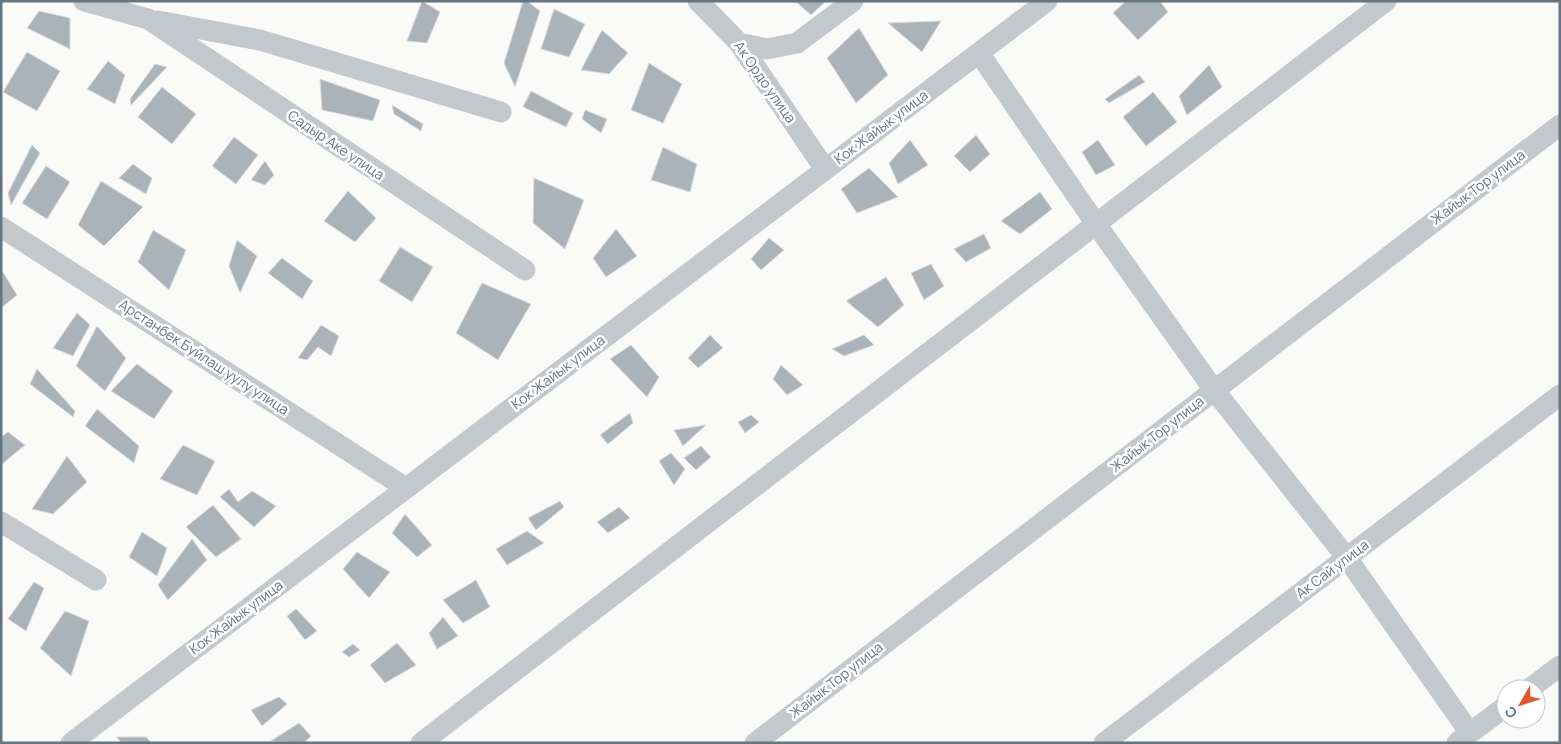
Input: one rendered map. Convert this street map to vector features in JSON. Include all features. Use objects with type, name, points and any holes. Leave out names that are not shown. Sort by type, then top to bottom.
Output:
[{"type":"street","name":"Садыр Аке улица","points":[[84,1],[148,19],[260,40],[501,112]]},
{"type":"street","name":"Ак Ордо улица","points":[[698,1],[739,43],[825,169]]},
{"type":"street","points":[[739,43],[767,49],[797,43],[853,1]]},
{"type":"street","name":"Кок Жайык улица","points":[[84,739],[406,488],[1046,1]]},
{"type":"street","points":[[421,743],[1386,1]]},
{"type":"street","name":"Садыр Аке улица","points":[[148,19],[525,270]]},
{"type":"street","points":[[979,52],[1096,224],[1214,390],[1347,558],[1464,738],[1496,714]]},
{"type":"street","name":"Жайык Тор улица","points":[[754,743],[1560,125]]},
{"type":"street","name":"Арстанбек Буйлаш уулу улица","points":[[1,227],[406,488]]},
{"type":"street","name":"Ак Сай улица","points":[[1104,743],[1560,395]]},
{"type":"street","points":[[1,522],[96,580]]},
{"type":"street","points":[[1542,679],[1560,666]]},
{"type":"building","points":[[422,1],[440,12],[427,43],[407,41]]},
{"type":"building","points":[[523,1],[527,1],[540,11],[515,87],[504,63]]},
{"type":"building","points":[[795,1],[826,1],[811,15]]},
{"type":"building","points":[[1126,1],[1160,1],[1168,12],[1138,40],[1113,13]]},
{"type":"building","points":[[554,9],[585,24],[569,57],[541,49]]},
{"type":"building","points":[[39,11],[70,18],[70,49],[27,28]]},
{"type":"building","points":[[941,21],[922,52],[888,23]]},
{"type":"building","points":[[859,28],[888,75],[856,103],[827,58]]},
{"type":"building","points":[[602,30],[628,53],[609,74],[581,70]]},
{"type":"building","points":[[27,52],[60,71],[37,111],[3,92]]},
{"type":"building","points":[[108,61],[125,75],[115,104],[87,89]]},
{"type":"building","points":[[649,63],[682,84],[663,123],[631,110]]},
{"type":"building","points":[[155,64],[167,67],[131,105],[130,99]]},
{"type":"building","points":[[1209,65],[1222,87],[1187,115],[1179,96]]},
{"type":"building","points":[[1139,75],[1145,82],[1109,103],[1105,99]]},
{"type":"building","points":[[320,79],[380,100],[373,121],[322,110]]},
{"type":"building","points":[[162,87],[196,114],[172,144],[138,117]]},
{"type":"building","points":[[531,91],[573,113],[566,127],[523,107]]},
{"type":"building","points":[[1153,92],[1177,122],[1146,146],[1123,117]]},
{"type":"building","points":[[392,105],[423,124],[421,131],[394,114]]},
{"type":"building","points":[[585,110],[607,119],[601,133],[582,119]]},
{"type":"building","points":[[976,135],[990,154],[970,172],[954,156]]},
{"type":"building","points":[[234,137],[258,155],[236,184],[212,166]]},
{"type":"building","points":[[910,140],[928,165],[898,184],[889,163]]},
{"type":"building","points":[[1098,140],[1115,165],[1096,175],[1082,152]]},
{"type":"building","points":[[32,145],[40,153],[11,205],[8,193]]},
{"type":"building","points":[[663,147],[697,164],[690,192],[651,180]]},
{"type":"building","points":[[265,161],[274,175],[265,185],[251,180]]},
{"type":"building","points":[[133,164],[152,178],[146,194],[119,178]]},
{"type":"building","points":[[46,166],[70,182],[47,219],[22,203]]},
{"type":"building","points":[[869,168],[898,197],[857,213],[841,189]]},
{"type":"building","points":[[534,178],[584,200],[565,249],[533,223]]},
{"type":"building","points":[[101,181],[143,207],[104,246],[78,225]]},
{"type":"building","points":[[348,191],[376,218],[355,242],[324,221]]},
{"type":"building","points":[[1040,192],[1052,209],[1020,234],[1001,221]]},
{"type":"building","points":[[616,229],[637,256],[606,277],[593,258]]},
{"type":"building","points":[[153,230],[186,250],[169,290],[138,262]]},
{"type":"building","points":[[984,234],[991,248],[966,262],[954,249]]},
{"type":"building","points":[[769,238],[784,250],[761,270],[751,259]]},
{"type":"building","points":[[237,240],[257,256],[240,293],[229,266]]},
{"type":"building","points":[[400,247],[433,267],[412,302],[379,281]]},
{"type":"building","points":[[282,258],[313,281],[302,299],[268,273]]},
{"type":"building","points":[[931,264],[944,286],[924,300],[911,273]]},
{"type":"building","points":[[1,269],[17,295],[1,308]]},
{"type":"building","points":[[886,277],[904,305],[878,327],[846,301]]},
{"type":"building","points":[[482,283],[531,304],[498,360],[456,333]]},
{"type":"building","points":[[77,313],[90,325],[73,356],[53,348]]},
{"type":"building","points":[[321,325],[339,336],[331,356],[318,347],[307,360],[298,358]]},
{"type":"building","points":[[97,326],[126,358],[105,391],[76,366]]},
{"type":"building","points":[[710,335],[723,348],[698,368],[688,358]]},
{"type":"building","points":[[864,335],[874,345],[844,356],[832,349]]},
{"type":"building","points":[[631,345],[659,377],[647,397],[610,359]]},
{"type":"building","points":[[137,364],[173,391],[154,419],[111,391]]},
{"type":"building","points":[[781,365],[803,385],[787,395],[773,379]]},
{"type":"building","points":[[37,369],[75,411],[73,417],[30,384]]},
{"type":"building","points":[[97,409],[139,446],[134,463],[85,426]]},
{"type":"building","points":[[630,413],[633,423],[608,444],[600,435]]},
{"type":"building","points":[[751,415],[759,422],[745,433],[738,422]]},
{"type":"building","points":[[706,425],[683,446],[674,430]]},
{"type":"building","points":[[8,432],[25,445],[1,465],[1,437]]},
{"type":"building","points":[[183,445],[215,461],[197,495],[160,479]]},
{"type":"building","points":[[701,446],[711,457],[696,470],[684,458]]},
{"type":"building","points":[[671,453],[685,469],[674,485],[659,461]]},
{"type":"building","points":[[67,456],[87,482],[53,514],[32,509]]},
{"type":"building","points":[[229,489],[238,502],[252,491],[276,506],[254,527],[220,497]]},
{"type":"building","points":[[560,501],[564,507],[536,530],[528,518]]},
{"type":"building","points":[[213,505],[241,539],[216,557],[186,527]]},
{"type":"building","points":[[619,507],[630,518],[608,533],[597,522]]},
{"type":"building","points":[[405,514],[432,545],[417,557],[392,533]]},
{"type":"building","points":[[527,531],[544,543],[507,565],[496,549]]},
{"type":"building","points":[[142,532],[167,548],[157,576],[129,557]]},
{"type":"building","points":[[192,539],[207,560],[168,600],[158,585]]},
{"type":"building","points":[[357,552],[390,572],[369,598],[343,569]]},
{"type":"building","points":[[476,580],[490,607],[463,623],[443,600]]},
{"type":"building","points":[[34,582],[44,588],[26,631],[8,619]]},
{"type":"building","points":[[296,609],[317,631],[305,640],[287,616]]},
{"type":"building","points":[[65,611],[89,621],[71,676],[40,648]]},
{"type":"building","points":[[443,617],[458,636],[437,649],[429,633]]},
{"type":"building","points":[[397,643],[416,665],[385,683],[370,665]]},
{"type":"building","points":[[353,644],[360,650],[349,657],[342,652]]},
{"type":"building","points":[[279,697],[287,704],[262,726],[251,710]]},
{"type":"building","points":[[299,723],[311,736],[304,743],[271,741]]},
{"type":"building","points":[[116,737],[146,737],[152,743],[122,743]]}]
